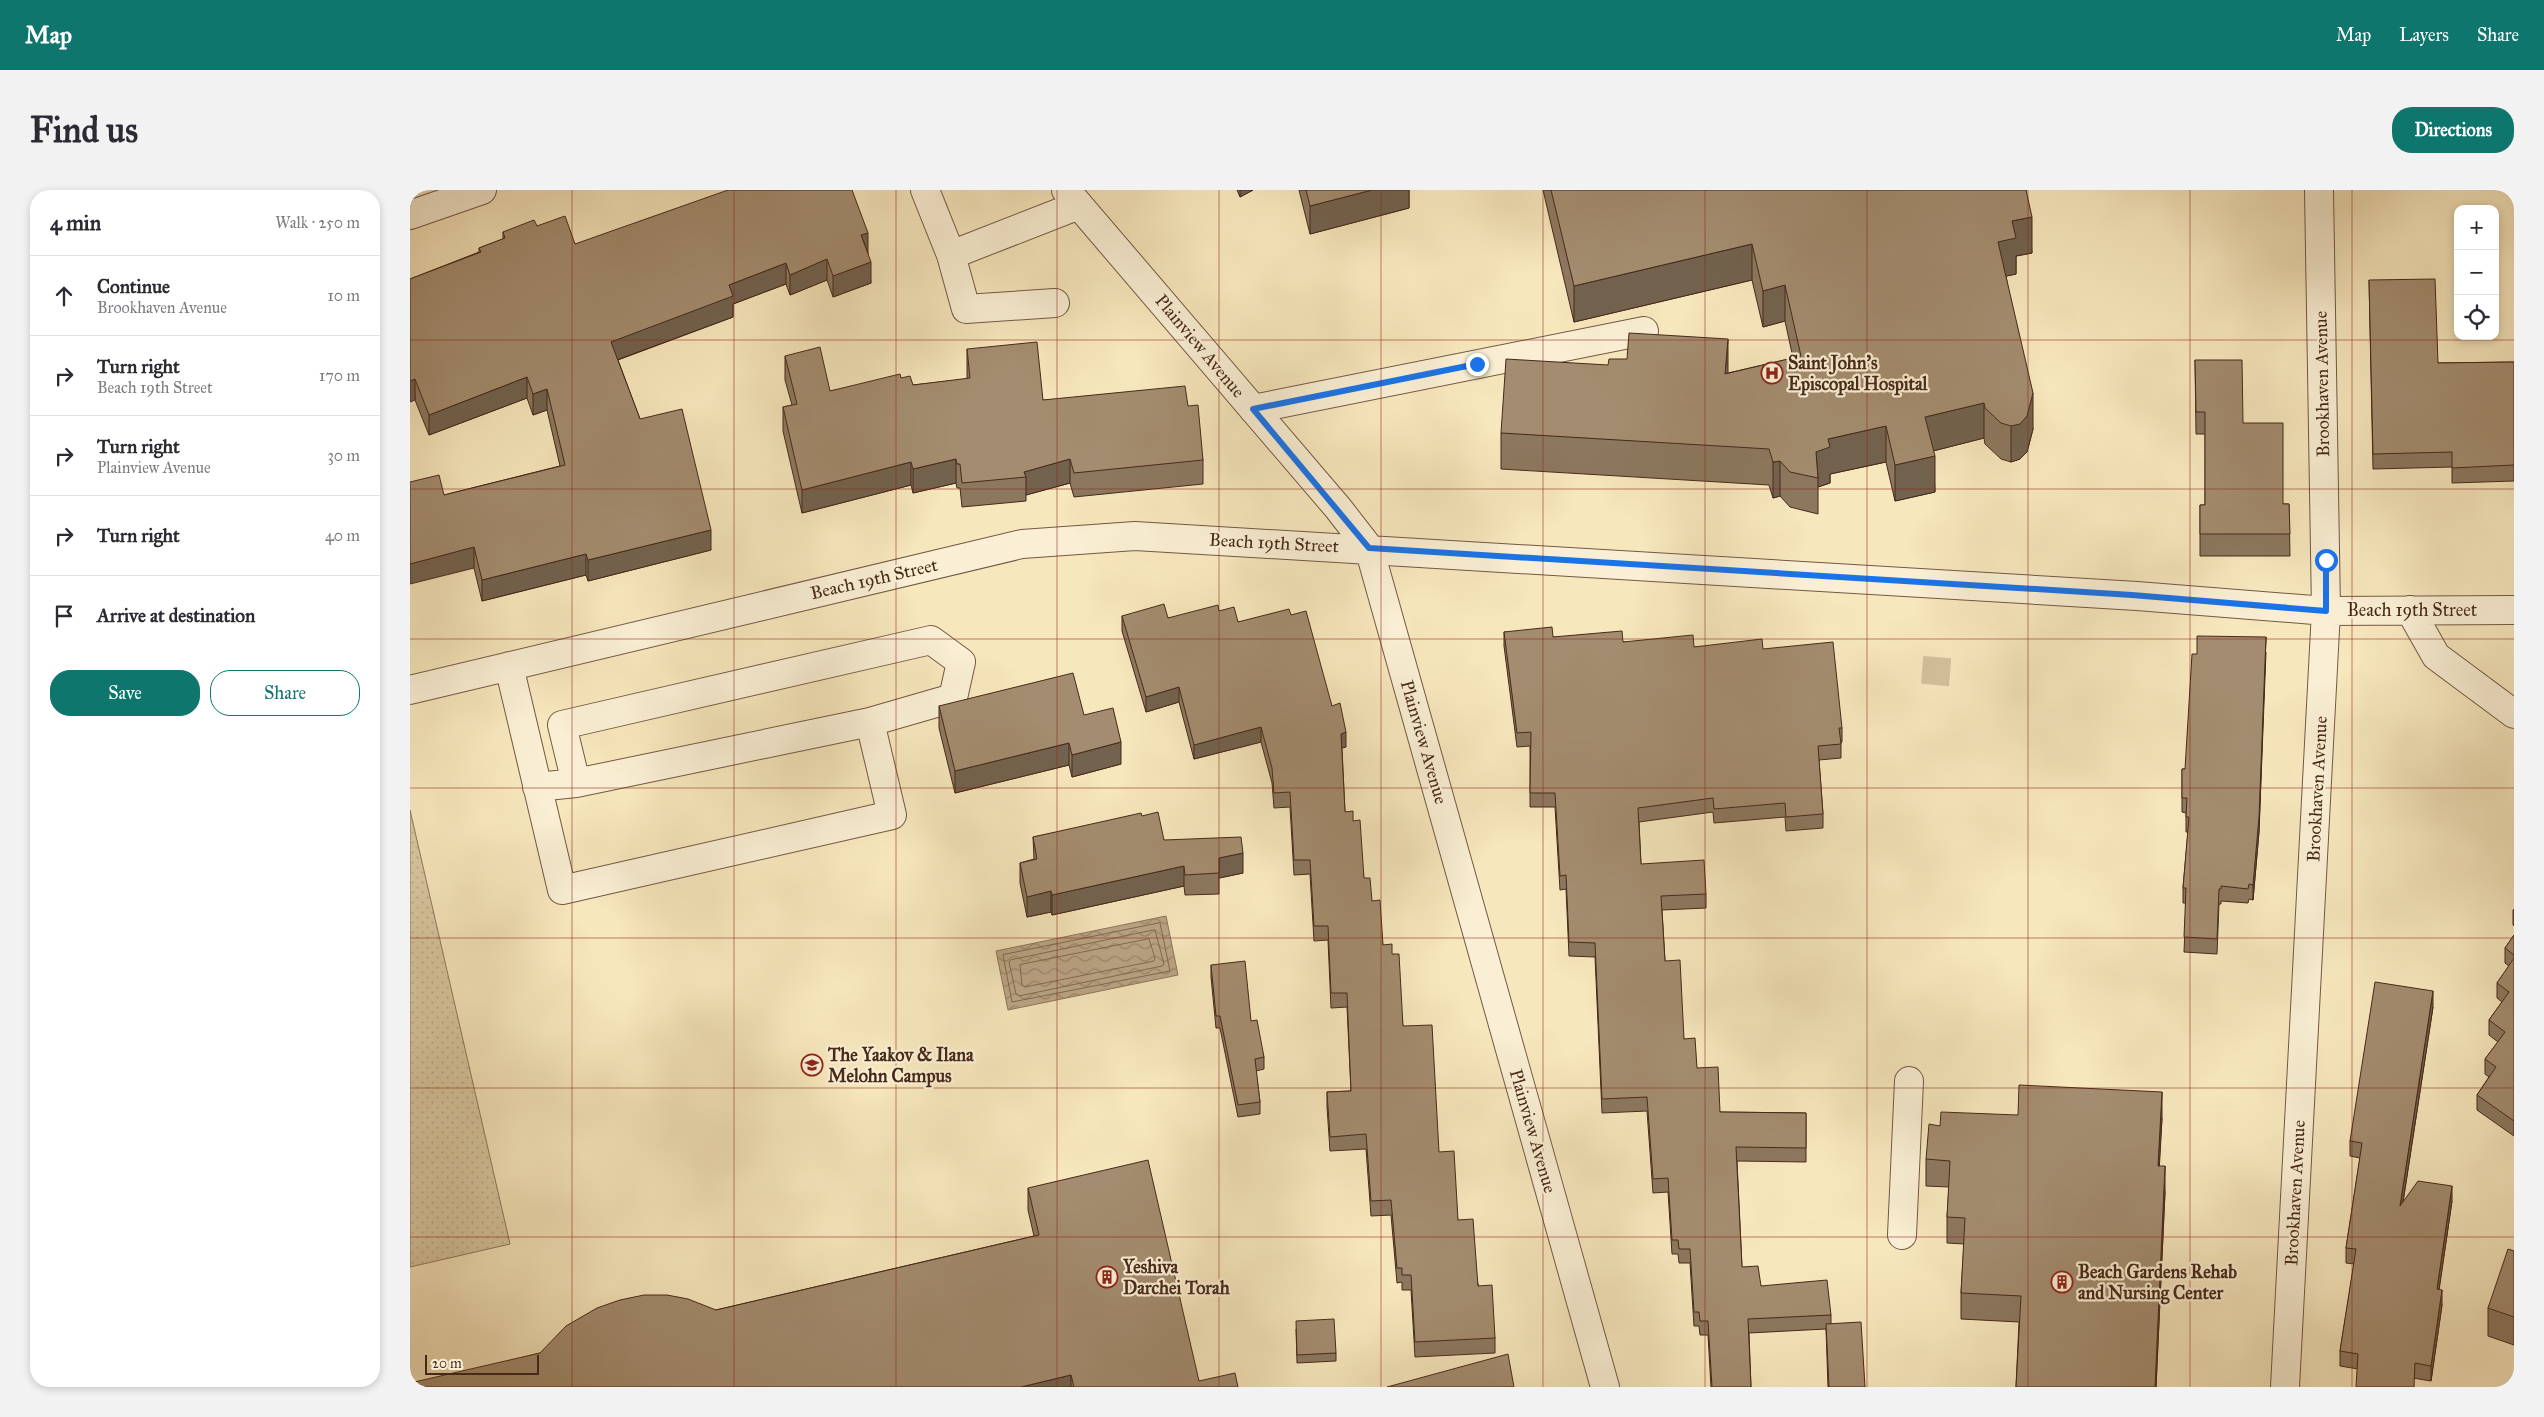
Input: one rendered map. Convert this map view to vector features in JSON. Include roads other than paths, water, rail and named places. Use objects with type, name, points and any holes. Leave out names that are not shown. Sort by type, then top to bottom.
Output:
[{"type":"street","points":[[410,215],[482,190]]},
{"type":"street","points":[[924,190],[950,255],[966,309],[1055,303]]},
{"type":"street","name":"Brookhaven Avenue","points":[[2285,1387],[2326,611],[2319,190]]},
{"type":"street","points":[[950,255],[1072,198]]},
{"type":"street","name":"Plainview Avenue","points":[[1072,198],[1369,548],[1605,1387]]},
{"type":"street","points":[[1253,409],[1644,331]]},
{"type":"street","name":"Beach 19th Street","points":[[410,690],[1022,544],[1136,536],[1369,548],[2132,595],[2326,611],[2514,610]]},
{"type":"street","points":[[2410,610],[2436,656],[2514,714]]},
{"type":"street","points":[[536,787],[576,783],[870,722],[953,698],[961,662],[931,640],[562,725],[576,783]]},
{"type":"street","points":[[509,666],[536,787],[562,890],[892,815],[870,722]]},
{"type":"street","points":[[1902,1235],[1909,1081]]},
{"type":"water","points":[[1166,916],[1178,975],[1008,1010],[996,951]]},
{"type":"tunnel","points":[[1935,685],[1938,648]]},
{"type":"place","name":"Saint John's Episcopal Hospital","points":[[1772,373]]},
{"type":"place","name":"The Yaakov & Ilana Melohn Campus","points":[[812,1065]]},
{"type":"place","name":"Yeshiva Darchei Torah","points":[[1107,1277]]},
{"type":"place","name":"Beach Gardens Rehab and Nursing Center","points":[[2062,1282]]}]
